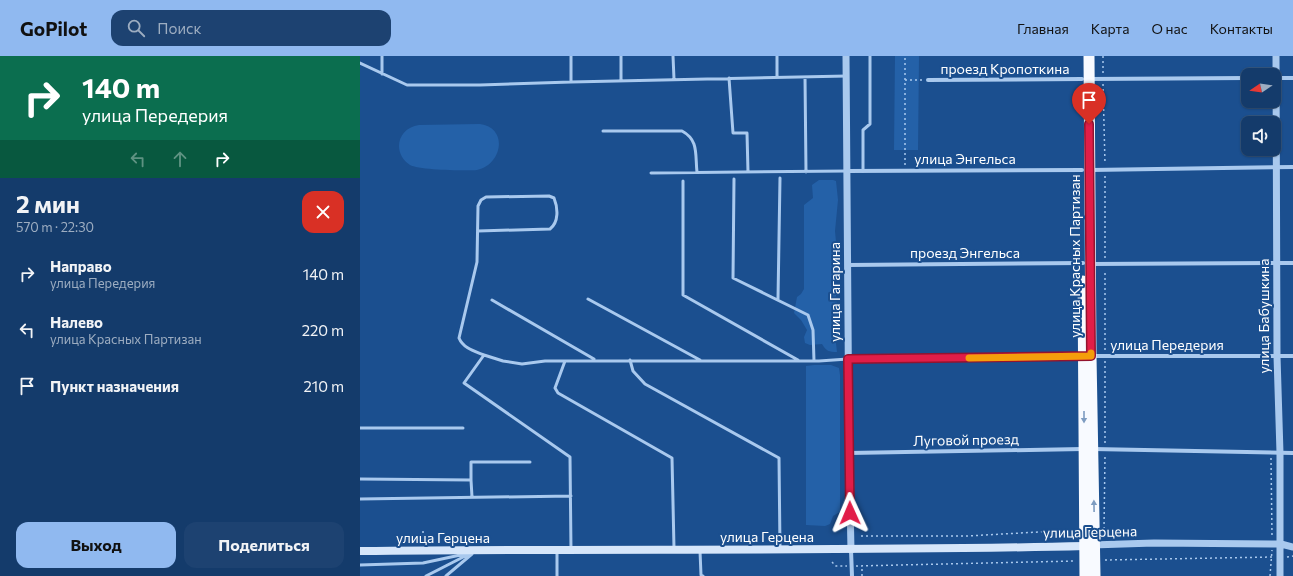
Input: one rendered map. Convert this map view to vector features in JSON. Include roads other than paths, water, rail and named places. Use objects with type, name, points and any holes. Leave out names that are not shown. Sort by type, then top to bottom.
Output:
[{"type":"highway","name":"улица Красных Партизан","points":[[1082,56],[1085,79],[1090,545],[1095,576]]},
{"type":"highway","name":"улица Красных Партизан","points":[[1085,79],[1089,56]]},
{"type":"highway","name":"улица Красных Партизан","points":[[1085,576],[1090,545]]},
{"type":"main road","name":"улица Герцена","points":[[360,552],[851,550],[1090,545]]},
{"type":"street","name":"улица Гагарина","points":[[846,56],[849,453],[852,576]]},
{"type":"street","name":"улица Бабушкина","points":[[1275,68],[1276,56]]},
{"type":"street","name":"проезд Кропоткина","points":[[928,80],[1241,78]]},
{"type":"street","points":[[1281,78],[1293,78]]},
{"type":"street","name":"улица Бабушкина","points":[[1275,108],[1277,356],[1281,544],[1280,576]]},
{"type":"street","name":"улица Энгельса","points":[[847,171],[1105,170],[1293,167]]},
{"type":"street","name":"проезд Энгельса","points":[[848,265],[1293,263]]},
{"type":"street","name":"улица Передерия","points":[[848,359],[1087,356],[1293,356]]},
{"type":"street","name":"Луговой проезд","points":[[849,453],[1088,449],[1293,453]]},
{"type":"street","name":"улица Герцена","points":[[1090,545],[1281,544],[1293,547]]},
{"type":"lane","points":[[382,56],[382,74]]},
{"type":"lane","points":[[571,56],[571,82]]},
{"type":"lane","points":[[621,56],[621,80]]},
{"type":"lane","points":[[673,56],[674,79]]},
{"type":"lane","points":[[777,56],[777,76]]},
{"type":"lane","points":[[863,171],[863,130],[870,124],[870,56]]},
{"type":"lane","points":[[360,63],[407,85],[480,85],[777,76],[846,76]]},
{"type":"lane","points":[[805,77],[806,172]]},
{"type":"lane","points":[[729,78],[733,133],[747,133],[748,172]]},
{"type":"lane","points":[[603,131],[682,131],[690,135],[694,142],[697,172]]},
{"type":"lane","points":[[651,173],[847,171]]},
{"type":"lane","points":[[778,299],[780,178]]},
{"type":"lane","points":[[734,179],[733,278],[808,315],[813,330],[814,361]]},
{"type":"lane","points":[[683,181],[683,295],[799,361]]},
{"type":"lane","points":[[478,231],[550,229],[554,226],[557,219],[554,198],[549,196],[486,197],[481,200],[478,206],[478,231],[478,262],[459,338],[460,343],[464,347],[484,355],[503,361],[522,364],[545,361],[596,360],[814,361],[848,359]]},
{"type":"lane","points":[[588,299],[701,361]]},
{"type":"lane","points":[[492,300],[596,360]]},
{"type":"lane","points":[[484,355],[464,383],[570,457],[571,550]]},
{"type":"lane","points":[[630,360],[633,370],[645,384],[779,458],[780,550]]},
{"type":"lane","points":[[565,361],[555,388],[558,394],[672,458],[674,550]]},
{"type":"lane","points":[[360,428],[463,428]]},
{"type":"lane","points":[[472,497],[471,462],[530,462]]},
{"type":"lane","points":[[360,479],[471,480]]},
{"type":"lane","points":[[360,499],[571,496]]},
{"type":"lane","points":[[557,550],[557,576]]},
{"type":"lane","points":[[700,550],[702,576]]},
{"type":"lane","points":[[360,565],[423,563],[477,551]]},
{"type":"lane","points":[[426,576],[477,551]]},
{"type":"lane","points":[[446,576],[477,551]]}]
